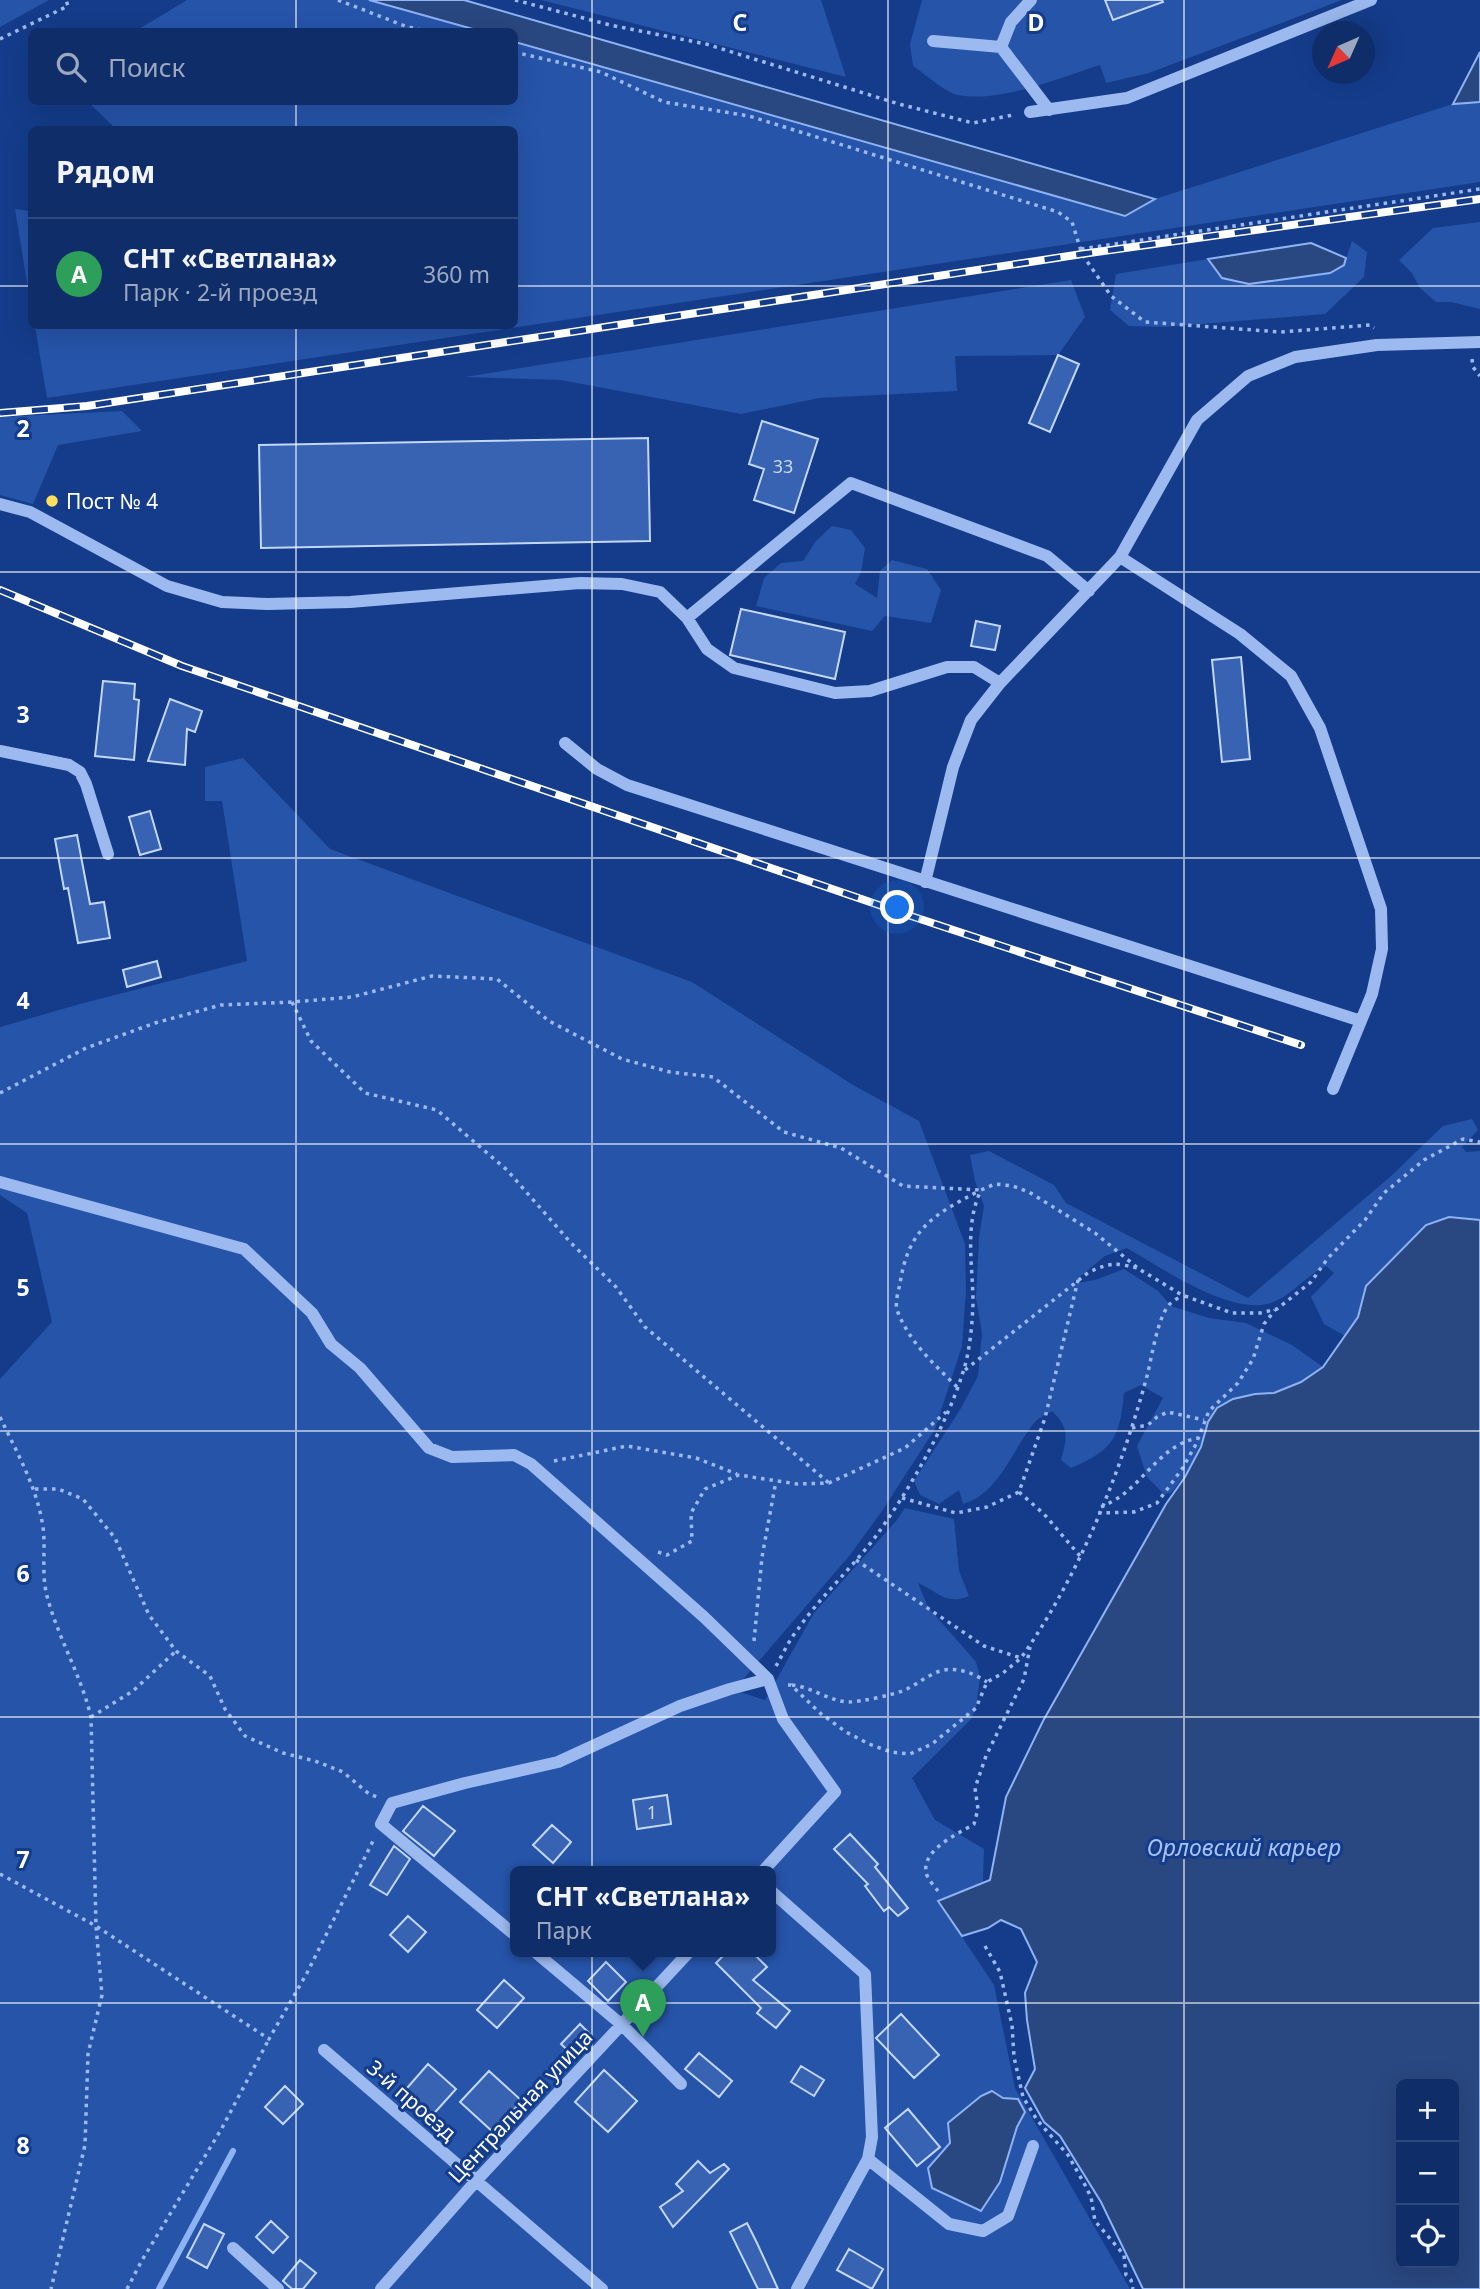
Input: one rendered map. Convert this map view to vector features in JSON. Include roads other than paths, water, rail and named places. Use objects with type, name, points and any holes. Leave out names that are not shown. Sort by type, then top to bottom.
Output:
[{"type":"street","points":[[1001,47],[1011,22],[1031,0]]},
{"type":"street","points":[[1030,112],[1127,98],[1371,0]]},
{"type":"street","points":[[933,41],[1001,47],[1049,110]]},
{"type":"street","points":[[925,882],[953,767],[971,720],[1000,683],[1120,557],[1197,420],[1248,376],[1295,357],[1377,345],[1480,342]]},
{"type":"street","points":[[687,618],[851,483],[1047,556],[1089,591]]},
{"type":"street","points":[[0,504],[30,512],[167,586],[222,602],[350,602],[580,583],[622,584],[660,592],[687,618],[706,649],[734,667],[835,693],[870,691],[947,667],[974,667],[1000,683]]},
{"type":"street","points":[[1120,557],[1240,634],[1290,676],[1321,728],[1381,909],[1382,950],[1372,994],[1333,1089]]},
{"type":"street","points":[[565,743],[597,769],[627,785],[1361,1021]]},
{"type":"street","points":[[0,751],[69,765],[80,772],[108,854]]},
{"type":"street","points":[[0,1182],[244,1249],[312,1313],[331,1344],[360,1368],[429,1448],[452,1457],[514,1455],[531,1464],[704,1617],[768,1679],[783,1719],[835,1792],[768,1866]]},
{"type":"street","points":[[510,1932],[387,1828],[392,1803],[558,1762],[680,1706],[768,1679]]},
{"type":"street","points":[[776,1895],[865,1974],[872,2137],[868,2159],[797,2289]]},
{"type":"street","points":[[541,1957],[622,2025],[681,2084]]},
{"type":"street","name":"Центральная улица","points":[[381,2289],[476,2181],[684,1957]]},
{"type":"street","name":"3-й проезд","points":[[324,2050],[602,2289]]},
{"type":"street","points":[[868,2159],[949,2224],[983,2231],[1008,2216],[1033,2146]]},
{"type":"street","points":[[233,2248],[278,2289]]},
{"type":"water","points":[[369,0],[464,0],[1155,199],[1125,216],[518,43],[518,28],[469,28]]},
{"type":"water","points":[[1480,52],[1480,102],[1453,104]]},
{"type":"water","points":[[1311,243],[1346,258],[1344,265],[1330,273],[1249,284],[1222,278],[1208,259]]},
{"type":"water","name":"Орловский карьер","points":[[1449,1217],[1480,1220],[1480,2289],[1143,2289],[1101,2202],[1060,2136],[1044,2122],[1025,2088],[1035,2069],[1025,1993],[1037,1962],[1021,1929],[1001,1920],[988,1928],[962,1936],[938,1901],[990,1880],[1006,1797],[1043,1721],[1166,1504],[1185,1477],[1201,1447],[1208,1422],[1217,1408],[1233,1399],[1274,1393],[1301,1382],[1323,1367],[1358,1317],[1366,1286],[1426,1225]]},
{"type":"water","points":[[992,2091],[1003,2098],[1018,2099],[1025,2112],[1017,2127],[1000,2182],[981,2211],[932,2188],[928,2168],[950,2143],[948,2123],[981,2096]]},
{"type":"waterway","points":[[159,2289],[233,2151]]},
{"type":"railway","points":[[0,413],[87,406],[1082,254],[1480,199]]},
{"type":"railway","points":[[0,590],[182,666],[911,916],[1301,1045]]},
{"type":"place","name":"Пост № 4","points":[[52,501]]},
{"type":"place","name":"СНТ «Светлана»","points":[[643,2037]]}]
